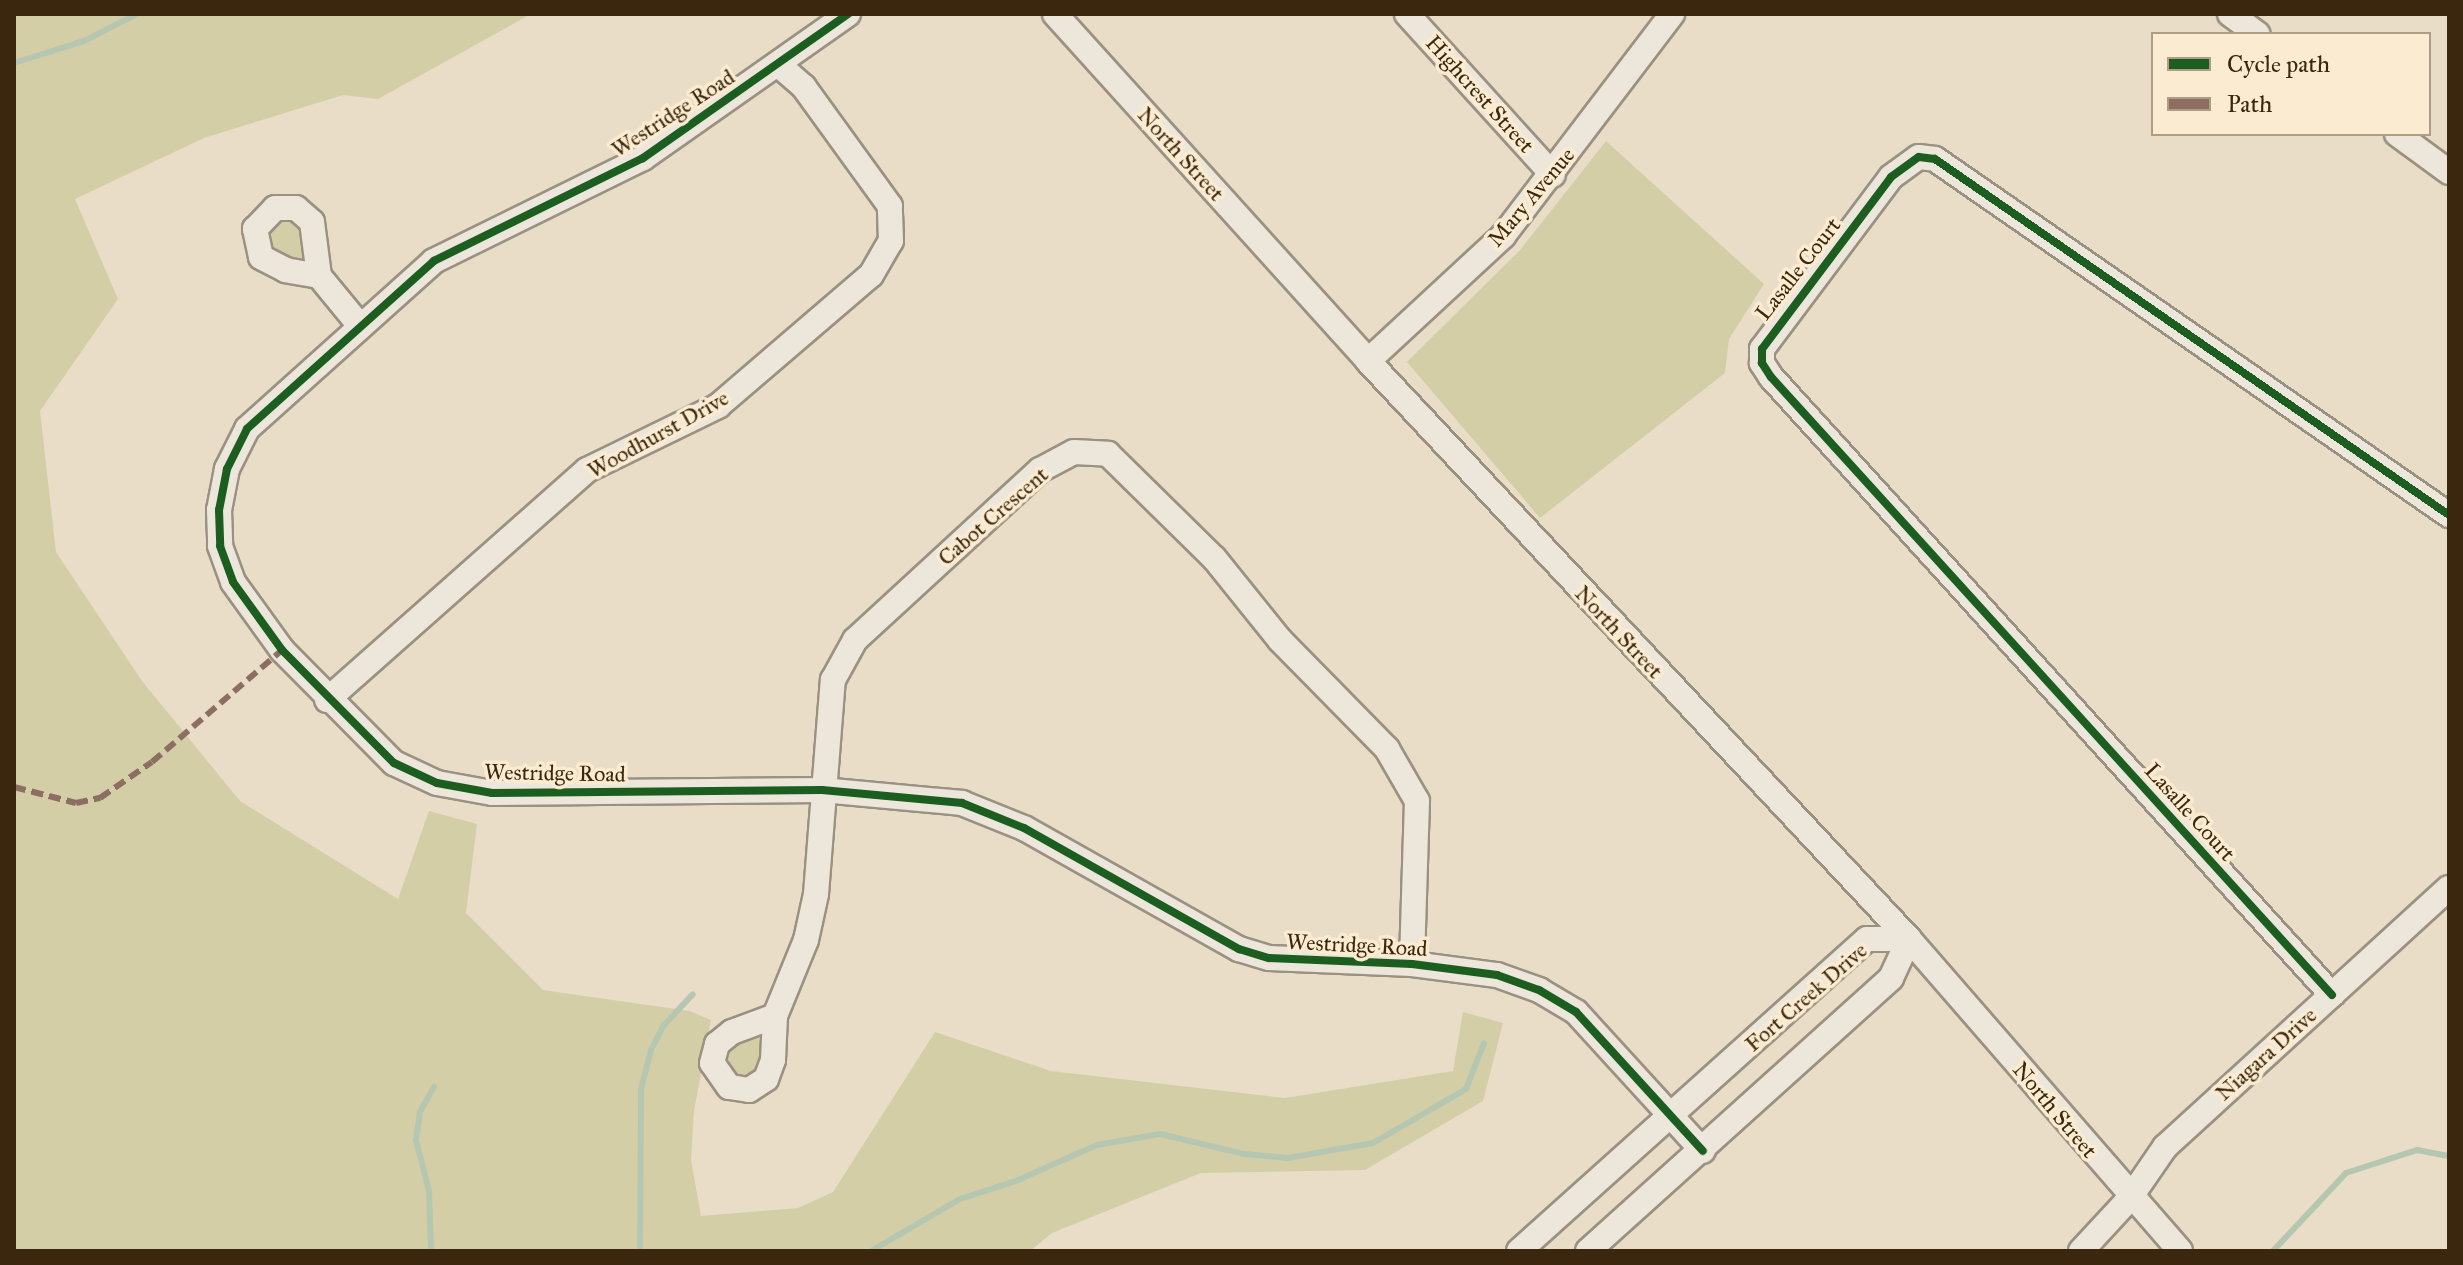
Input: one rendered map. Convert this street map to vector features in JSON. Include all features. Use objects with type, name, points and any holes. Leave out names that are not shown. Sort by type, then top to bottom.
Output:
[{"type":"street","name":"Westridge Road","points":[[848,14],[643,158],[434,261],[247,429],[227,469],[219,510],[220,546],[233,582],[327,700],[394,763],[464,789],[822,790],[916,796],[993,813],[1239,949],[1324,963],[1412,964],[1497,975],[1539,990],[1576,1012],[1703,1151]]},
{"type":"street","name":"North Street","points":[[1055,14],[1368,361],[1909,939],[2130,1198],[2180,1251]]},
{"type":"street","name":"Highcrest Street","points":[[1407,14],[1553,175]]},
{"type":"street","name":"Mary Avenue","points":[[1368,361],[1503,236],[1553,175],[1672,14]]},
{"type":"street","points":[[2230,14],[2255,32]]},
{"type":"street","name":"Woodhurst Drive","points":[[327,700],[587,470],[718,406],[871,275],[891,241],[890,206],[804,87],[779,65]]},
{"type":"street","points":[[2400,136],[2449,172]]},
{"type":"street","name":"Lasalle Court","points":[[2332,995],[1771,377],[1762,363],[1762,349],[1891,177],[1919,157],[1935,159],[2449,515]]},
{"type":"street","points":[[319,276],[360,326]]},
{"type":"street","name":"Cabot Crescent","points":[[775,1016],[806,940],[816,894],[833,680],[855,640],[1040,470],[1074,452],[1108,454],[1214,558],[1280,640],[1387,749],[1417,801],[1412,964]]},
{"type":"street","name":"Niagara Drive","points":[[2081,1251],[2130,1198],[2165,1147],[2449,888]]},
{"type":"street","name":"Fort Creek Drive","points":[[1519,1251],[1867,939],[1909,939],[1891,978],[1703,1151],[1588,1251]]},
{"type":"shaded area","points":[[14,14],[531,14],[378,99],[343,95],[204,138],[75,199],[118,299],[40,411],[56,552],[142,681],[240,801],[398,899],[429,811],[477,824],[466,913],[543,990],[690,1011],[711,1020],[694,1111],[691,1160],[701,1216],[798,1208],[833,1192],[935,1032],[1051,1071],[1285,1098],[1453,1071],[1463,1012],[1503,1023],[1483,1101],[1365,1170],[1201,1173],[1052,1233],[1030,1251],[14,1251]]},
{"type":"shaded area","points":[[1606,141],[1764,284],[1729,339],[1725,373],[1540,518],[1407,362],[1520,250]]},
{"type":"shaded area","points":[[283,216],[300,223],[308,260],[302,265],[273,255],[263,232]]},
{"type":"shaded area","points":[[763,1031],[757,1075],[733,1081],[722,1055],[728,1046]]},
{"type":"waterway","points":[[14,63],[84,41],[137,14]]},
{"type":"waterway","points":[[640,1251],[641,1089],[651,1050],[664,1025],[693,994]]},
{"type":"waterway","points":[[871,1251],[960,1199],[1016,1181],[1097,1145],[1160,1134],[1244,1154],[1288,1158],[1373,1143],[1466,1089],[1484,1043]]},
{"type":"waterway","points":[[431,1251],[429,1191],[416,1140],[420,1112],[434,1087]]},
{"type":"waterway","points":[[2273,1251],[2346,1173],[2417,1150],[2449,1156]]},
{"type":"marked path","points":[[14,787],[76,803],[100,798],[152,762],[282,650]]},
{"type":"cycle path","points":[[848,14],[643,158],[434,261],[247,429],[227,469],[219,510],[220,546],[233,582],[282,650],[394,763],[437,783],[492,793],[822,790],[962,803],[1024,828],[1239,949],[1269,958],[1412,964],[1497,975],[1539,990],[1576,1012],[1703,1151]]},
{"type":"cycle path","points":[[2332,995],[1771,377],[1762,363],[1762,349],[1891,177],[1919,157],[1935,159],[2449,515]]}]
